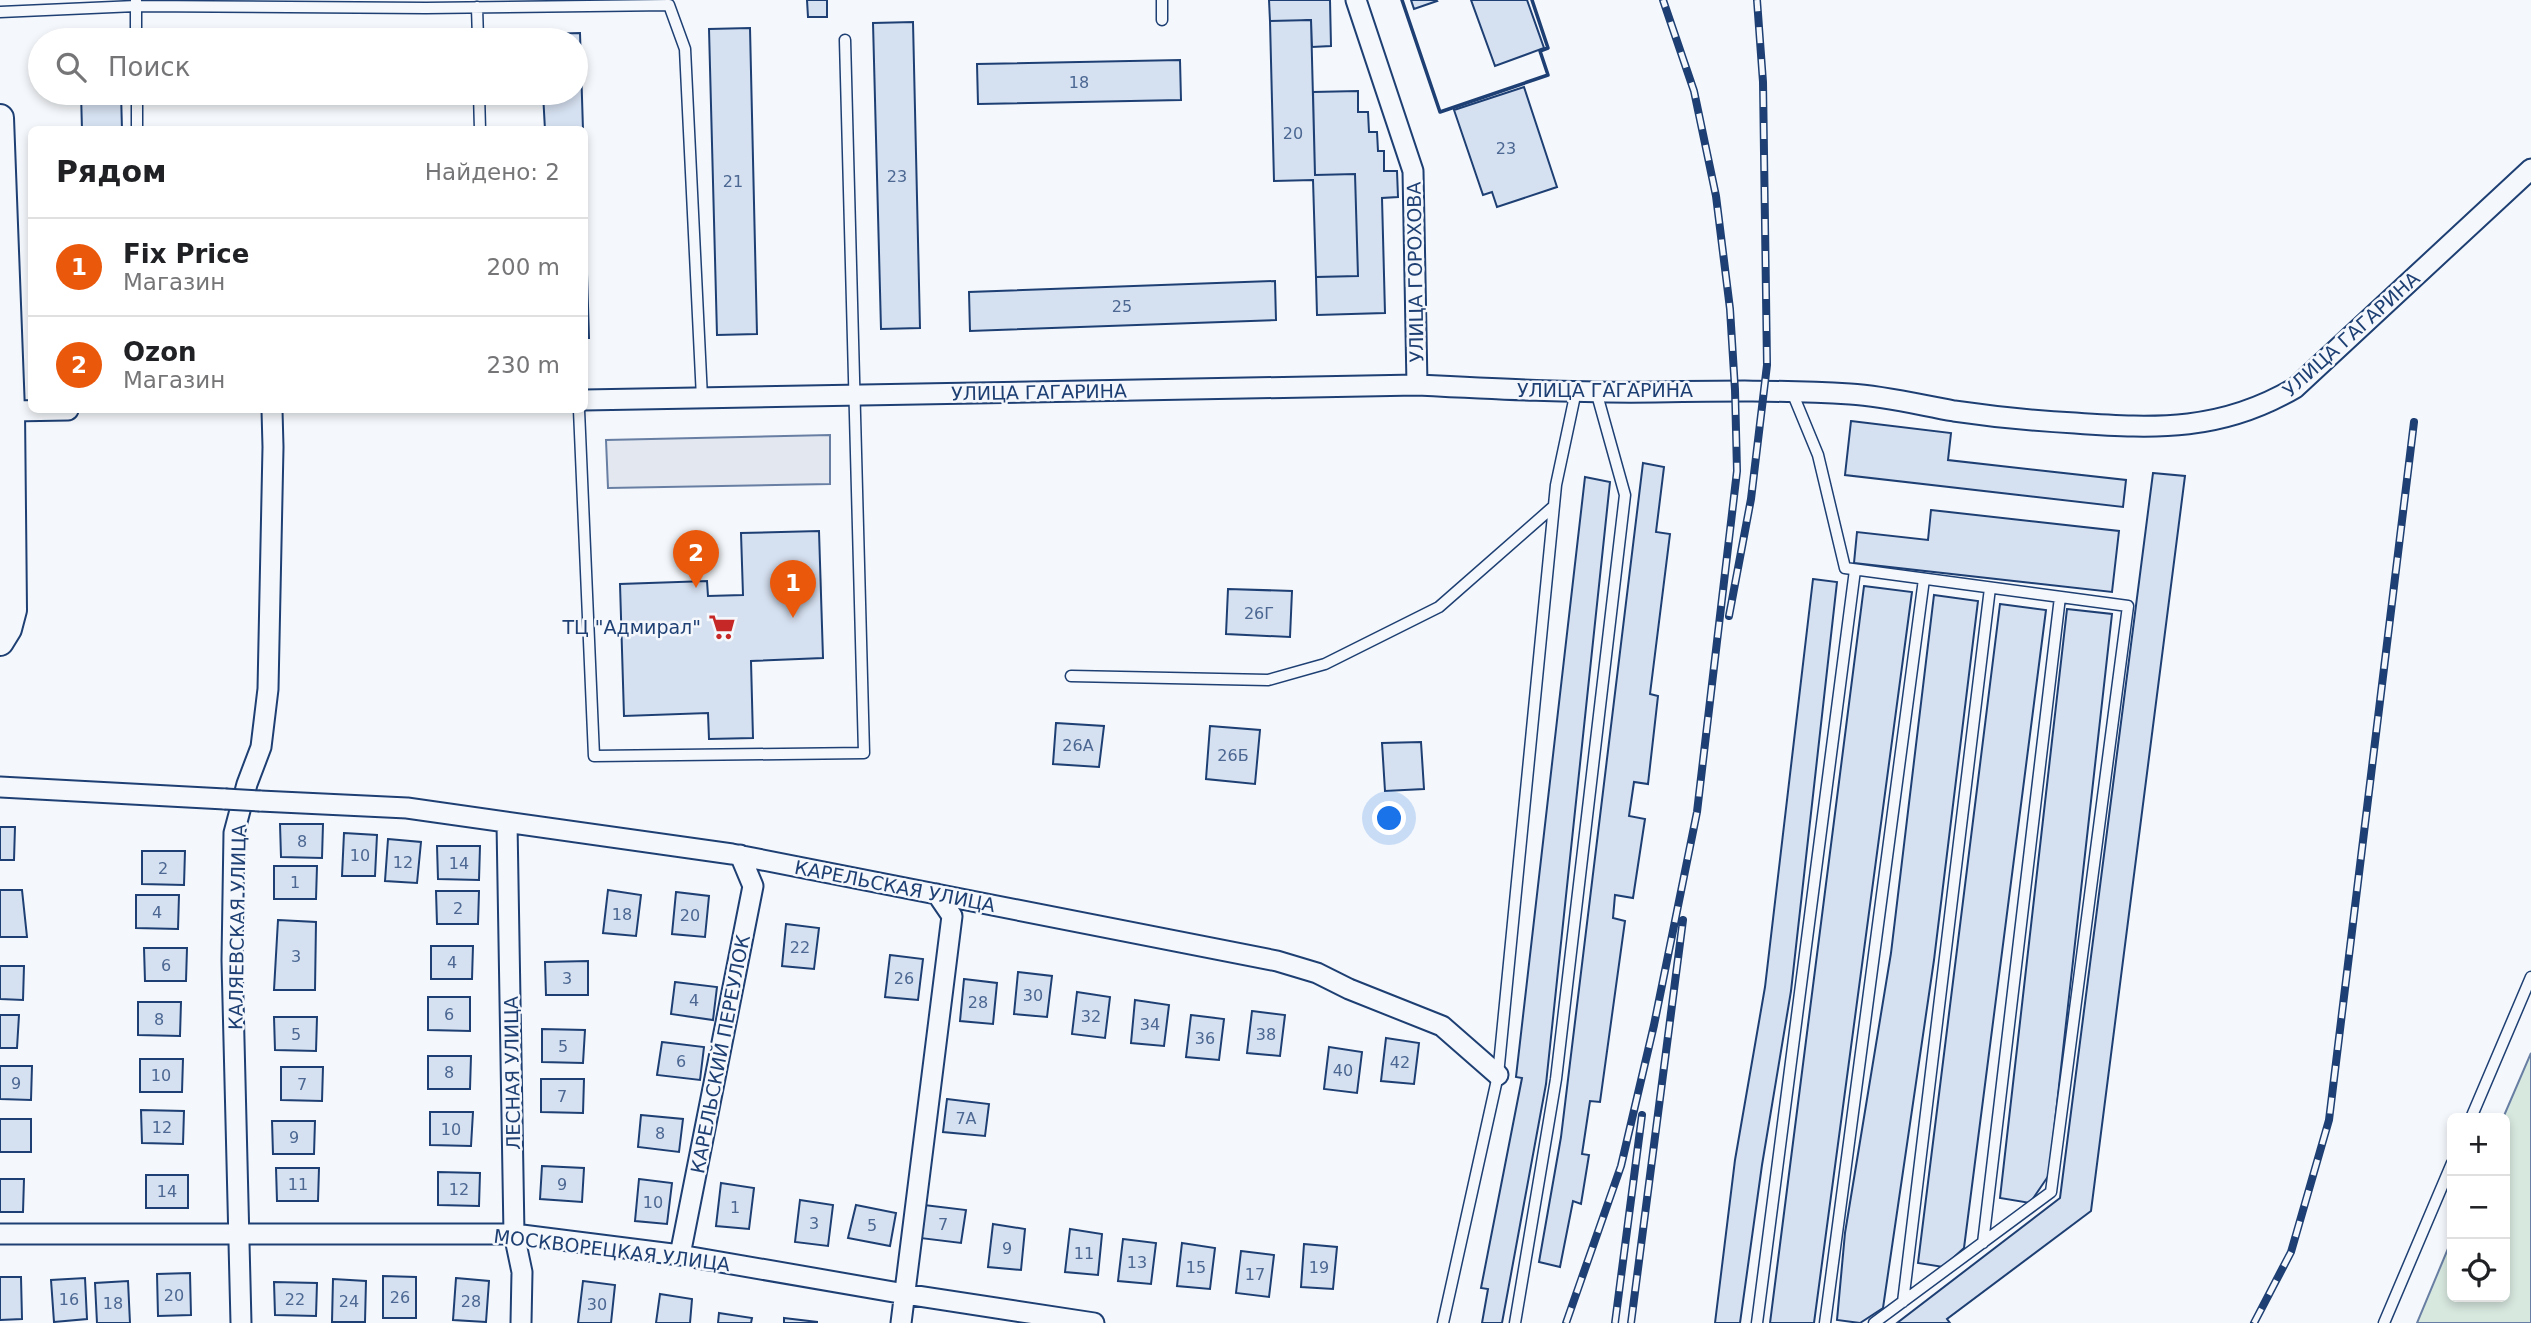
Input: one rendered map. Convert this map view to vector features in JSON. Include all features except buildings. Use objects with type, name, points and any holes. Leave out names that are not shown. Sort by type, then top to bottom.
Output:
[{"type":"street","name":"УЛИЦА ГОРОХОВА","points":[[1356,0],[1413,171],[1417,385]]},
{"type":"street","points":[[0,118],[11,411],[13,610],[8,629],[0,642]]},
{"type":"street","name":"УЛИЦА ГАГАРИНА","points":[[588,400],[1417,385],[1586,391],[1735,390],[1853,394],[2001,418],[2132,428],[2177,426],[2224,419],[2266,405],[2295,388],[2531,169]]},
{"type":"street","points":[[11,411],[28,411]]},
{"type":"street","name":"КАЛЯЕВСКАЯ УЛИЦА","points":[[241,1323],[232,960],[234,833],[247,784],[261,747],[268,689],[272,413]]},
{"type":"street","name":"КАРЕЛЬСКАЯ УЛИЦА","points":[[0,787],[407,808],[740,855],[1277,961],[1317,973],[1349,989],[1442,1026],[1498,1075]]},
{"type":"street","name":"ЛЕСНАЯ УЛИЦА","points":[[507,823],[514,1234],[522,1272],[521,1323]]},
{"type":"street","name":"КАРЕЛЬСКИЙ ПЕРЕУЛОК","points":[[680,1255],[753,887],[740,855]]},
{"type":"street","points":[[901,1323],[953,916],[937,894]]},
{"type":"street","name":"МОСКВОРЕЦКАЯ УЛИЦА","points":[[0,1234],[514,1234],[680,1255],[1094,1323]]},
{"type":"lane","points":[[1162,0],[1162,20]]},
{"type":"lane","points":[[136,3],[136,28]]},
{"type":"lane","points":[[0,12],[136,3],[477,7],[503,3],[670,5],[685,49],[702,398]]},
{"type":"lane","points":[[477,7],[478,28]]},
{"type":"lane","points":[[579,413],[594,756],[863,753],[845,40]]},
{"type":"lane","points":[[137,105],[137,126]]},
{"type":"lane","points":[[479,105],[480,126]]},
{"type":"lane","points":[[1443,1323],[1498,1075],[1554,506],[1586,391]]},
{"type":"lane","points":[[1515,1323],[1556,1079],[1625,495],[1586,391]]},
{"type":"lane","points":[[1792,392],[1818,455],[1845,569],[2129,606],[2051,1192],[1874,1323]]},
{"type":"lane","points":[[1071,676],[1268,680],[1325,664],[1439,607],[1554,506]]},
{"type":"lane","points":[[1757,1323],[1855,570]]},
{"type":"lane","points":[[1825,1323],[1924,579]]},
{"type":"lane","points":[[1903,1302],[1990,588]]},
{"type":"lane","points":[[1983,1242],[2060,597]]},
{"type":"lane","points":[[2473,1113],[2531,977]]},
{"type":"lane","points":[[2384,1323],[2447,1175]]},
{"type":"shaded area","points":[[830,435],[830,484],[608,488],[606,440]]},
{"type":"shaded area","points":[[2531,1053],[2531,1323],[2417,1323],[2447,1251],[2447,1302],[2510,1302],[2510,1113],[2505,1113]]},
{"type":"railway","points":[[1566,1323],[1621,1166],[1654,1025],[1697,812],[1737,471],[1730,309],[1716,196],[1694,91],[1663,0]]},
{"type":"railway","points":[[1729,616],[1751,499],[1767,365],[1763,82],[1757,0]]},
{"type":"railway","points":[[2254,1323],[2291,1252],[2329,1120],[2414,422]]},
{"type":"railway","points":[[1631,1323],[1683,920]]},
{"type":"railway","points":[[1615,1323],[1642,1115]]},
{"type":"wall","points":[[1402,0],[1440,112],[1548,75],[1540,51],[1548,48],[1532,0]]},
{"type":"place","name":"Ozon","points":[[696,588]]},
{"type":"place","name":"Fix Price","points":[[793,618]]},
{"type":"place","name":"ТЦ \"Адмирал\"","points":[[722,627]]}]
